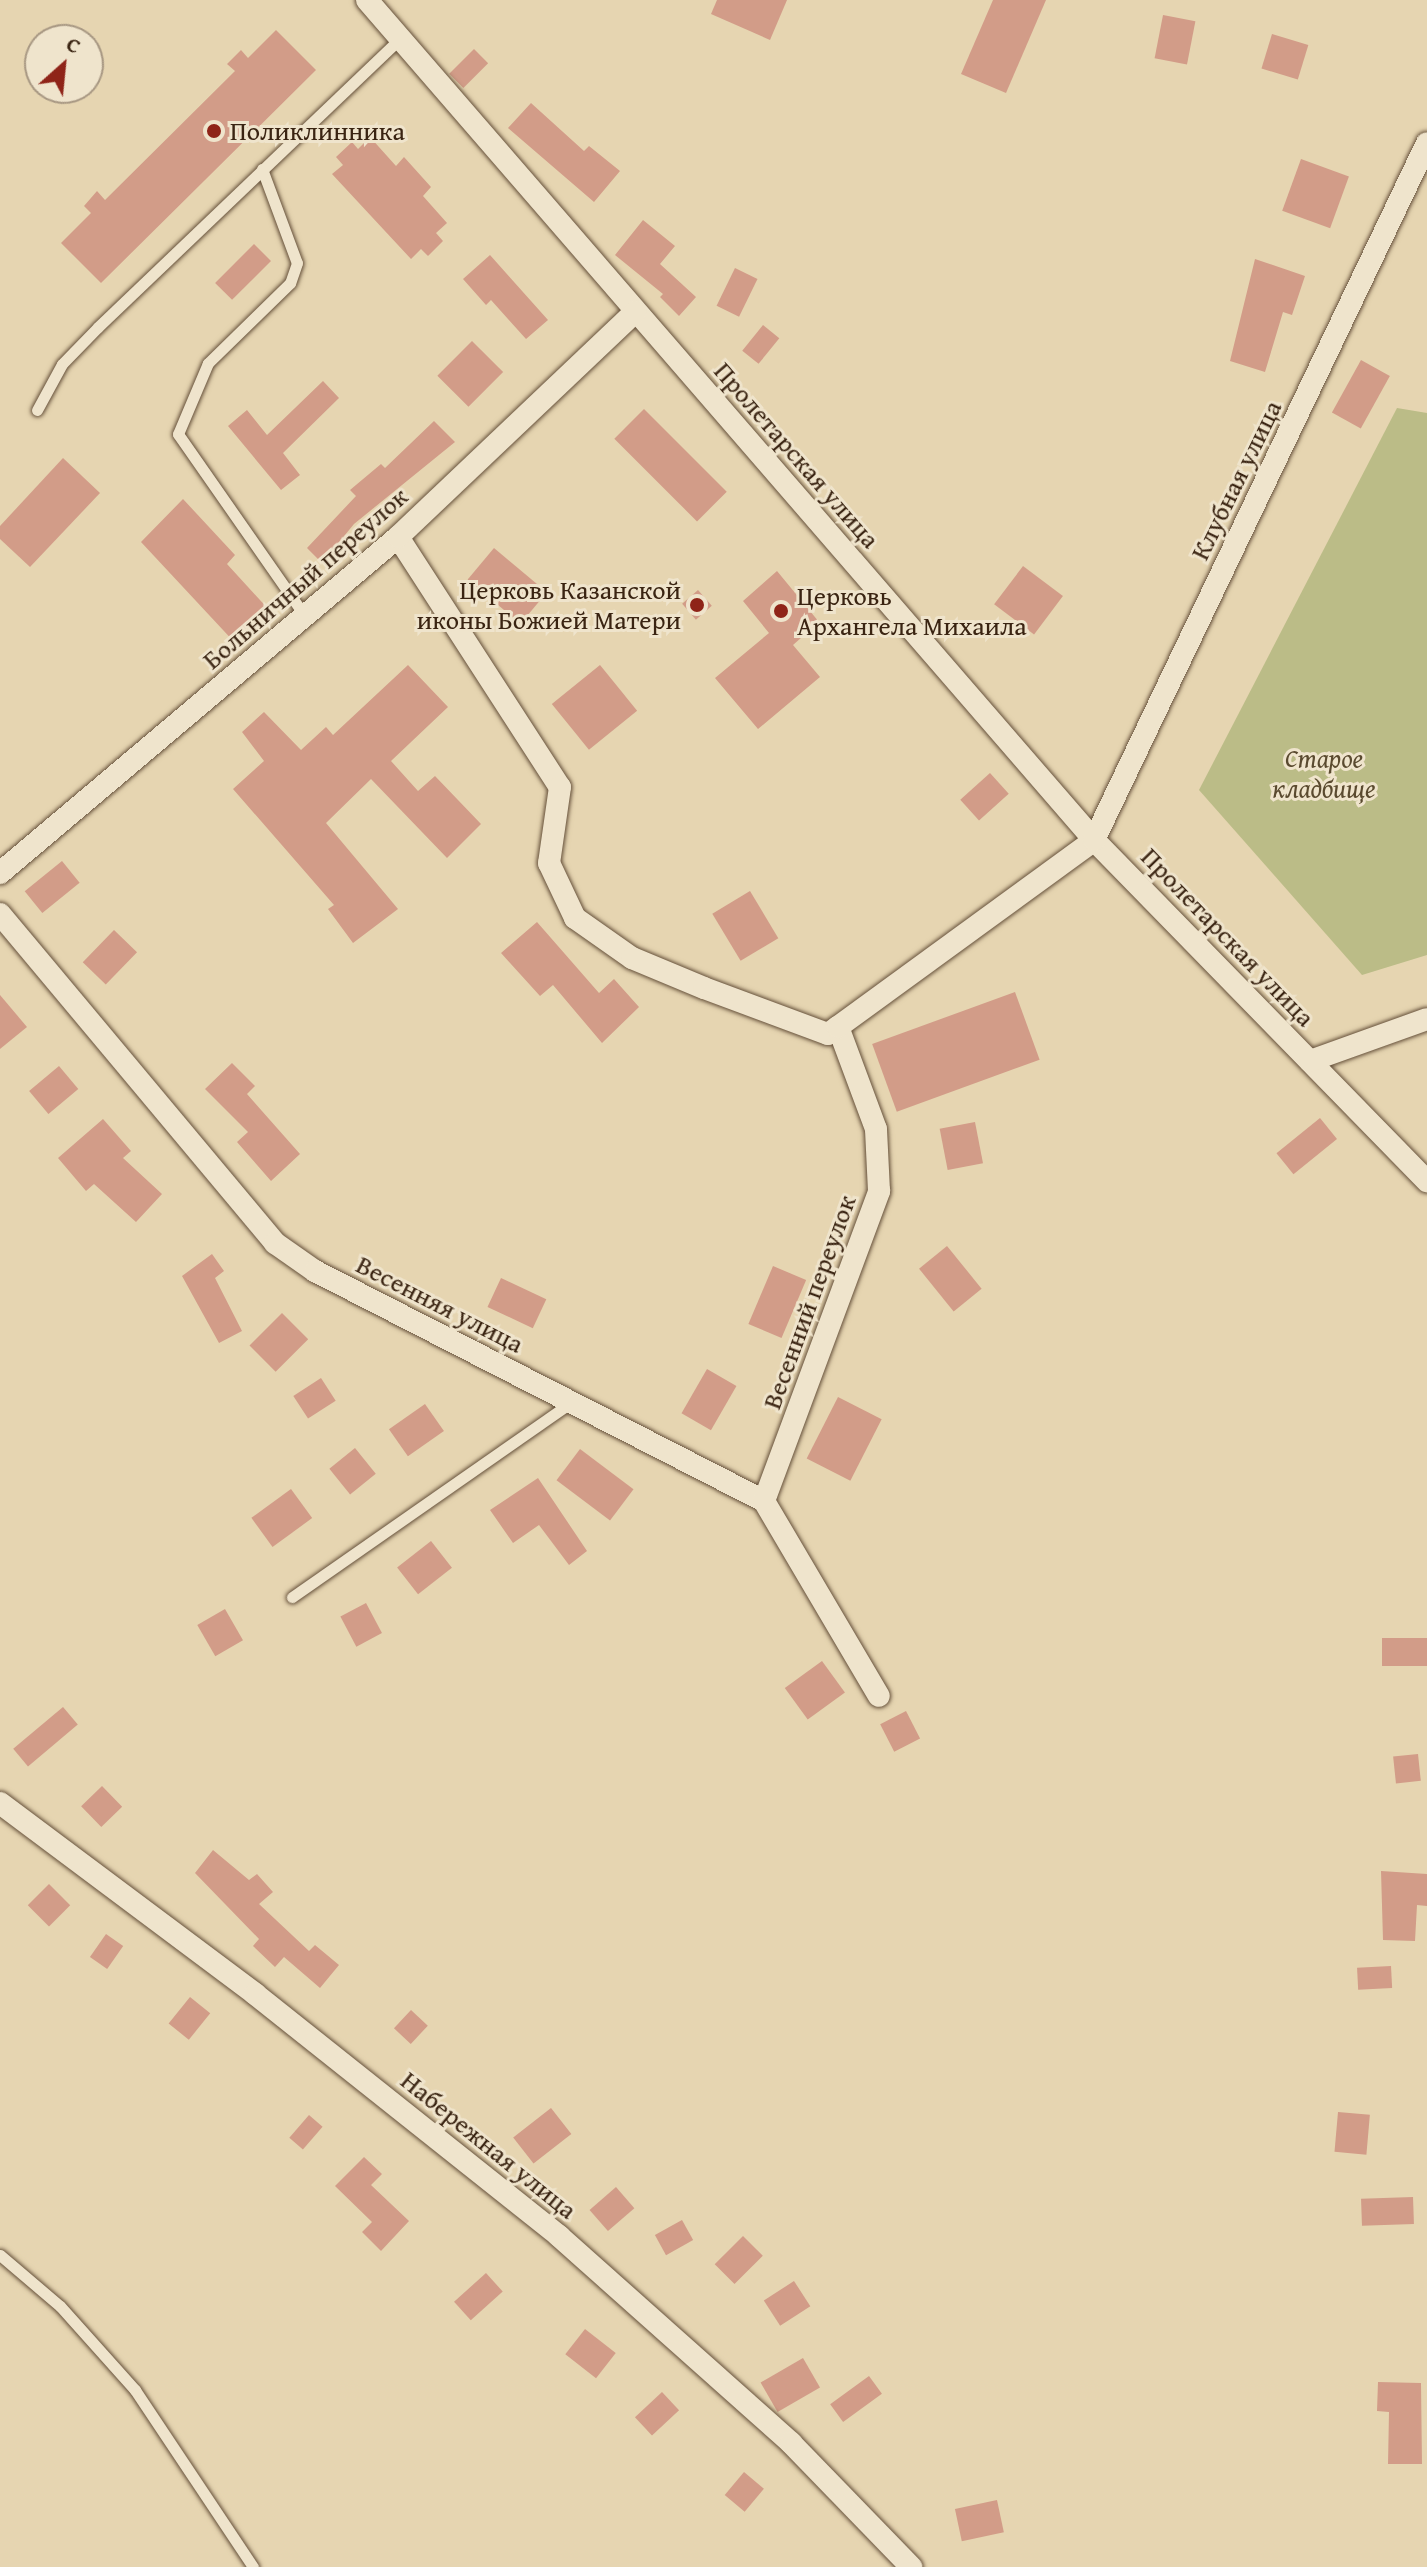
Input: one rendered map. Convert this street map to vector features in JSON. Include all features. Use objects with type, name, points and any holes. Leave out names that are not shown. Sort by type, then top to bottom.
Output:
[{"type":"street","name":"Пролетарская улица","points":[[367,0],[1094,840],[1427,1181]]},
{"type":"street","name":"Клубная улица","points":[[1094,840],[1427,143]]},
{"type":"street","name":"Больничный переулок","points":[[0,873],[398,537],[635,312]]},
{"type":"street","points":[[398,537],[560,787],[549,863],[575,918],[632,958],[828,1034],[1094,840]]},
{"type":"street","name":"Весенняя улица","points":[[0,914],[275,1243],[315,1271],[764,1501]]},
{"type":"street","points":[[1310,1061],[1427,1019]]},
{"type":"street","name":"Весенний переулок","points":[[764,1501],[879,1191],[876,1129],[838,1027]]},
{"type":"street","points":[[764,1501],[879,1696]]},
{"type":"street","name":"Набережная улица","points":[[0,1803],[255,1994],[559,2236],[791,2443],[911,2567]]},
{"type":"lane","points":[[37,410],[62,364],[400,38]]},
{"type":"lane","points":[[262,169],[297,263],[290,283],[208,363],[178,434],[305,617]]},
{"type":"lane","points":[[292,1597],[571,1402]]},
{"type":"lane","points":[[0,2255],[60,2306],[135,2390],[253,2567]]},
{"type":"green space","name":"Старое кладбище","points":[[1397,408],[1427,413],[1427,955],[1362,975],[1199,790]]},
{"type":"building","points":[[717,0],[787,0],[770,40],[711,14]]},
{"type":"building","points":[[993,0],[1046,0],[1006,93],[961,74]]},
{"type":"building","points":[[1163,15],[1195,21],[1187,64],[1155,58]]},
{"type":"building","name":"Поликлинника","points":[[276,30],[316,70],[101,283],[61,243],[91,213],[84,206],[97,191],[105,200],[235,71],[227,64],[241,50],[248,58]]},
{"type":"building","points":[[1272,34],[1308,45],[1298,80],[1261,68]]},
{"type":"building","points":[[474,49],[488,63],[463,88],[449,74]]},
{"type":"building","points":[[531,103],[584,151],[589,146],[620,171],[594,202],[508,128]]},
{"type":"building","points":[[370,137],[396,166],[404,157],[431,187],[423,196],[447,223],[436,233],[443,241],[428,256],[421,249],[411,259],[332,174],[343,165],[336,157],[352,142],[358,149]]},
{"type":"building","points":[[1301,159],[1349,176],[1330,228],[1282,211]]},
{"type":"building","points":[[643,220],[675,246],[660,264],[696,297],[679,316],[660,297],[663,294],[615,255]]},
{"type":"building","points":[[254,244],[271,261],[232,300],[215,283]]},
{"type":"building","points":[[490,255],[548,320],[526,339],[491,300],[486,305],[463,279]]},
{"type":"building","points":[[1255,259],[1305,276],[1292,315],[1283,312],[1265,372],[1230,361]]},
{"type":"building","points":[[735,268],[757,279],[739,317],[717,306]]},
{"type":"building","points":[[763,325],[779,338],[759,364],[742,351]]},
{"type":"building","points":[[472,341],[503,372],[468,407],[437,376]]},
{"type":"building","points":[[1361,360],[1390,376],[1361,428],[1332,412]]},
{"type":"building","points":[[323,381],[339,398],[283,453],[300,475],[281,490],[228,426],[247,410],[267,435]]},
{"type":"building","points":[[644,409],[727,492],[697,521],[614,439]]},
{"type":"building","points":[[434,421],[455,442],[354,524],[322,563],[307,548],[356,496],[350,490],[381,464],[385,468]]},
{"type":"building","points":[[63,458],[100,493],[30,567],[0,539],[0,526]]},
{"type":"building","points":[[183,499],[235,555],[227,564],[271,612],[237,645],[141,542]]},
{"type":"building","points":[[494,548],[547,592],[521,624],[468,579]]},
{"type":"building","points":[[1023,566],[1063,596],[1034,634],[994,604]]},
{"type":"building","points":[[777,571],[819,622],[793,645],[820,677],[758,729],[715,678],[769,633],[743,601]]},
{"type":"building","name":"Церковь Казанской иконы Божией Матери","points":[[698,590],[712,606],[696,620],[682,604]]},
{"type":"building","points":[[408,665],[448,707],[391,761],[418,791],[435,776],[481,824],[447,858],[371,779],[326,823],[398,909],[353,943],[328,909],[334,905],[233,789],[264,761],[242,732],[264,712],[301,750],[326,727],[333,735]]},
{"type":"building","points":[[600,665],[637,711],[589,750],[552,704]]},
{"type":"building","points":[[990,773],[1009,794],[979,821],[960,800]]},
{"type":"building","points":[[62,861],[80,883],[42,913],[25,891]]},
{"type":"building","points":[[750,891],[778,938],[741,961],[712,914]]},
{"type":"building","points":[[537,922],[599,993],[614,979],[639,1007],[602,1043],[553,985],[540,996],[501,953]]},
{"type":"building","points":[[114,930],[137,952],[106,985],[83,962]]},
{"type":"building","points":[[1015,992],[1040,1060],[897,1112],[872,1044]]},
{"type":"building","points":[[0,995],[27,1027],[0,1049]]},
{"type":"building","points":[[232,1063],[255,1086],[247,1094],[300,1154],[271,1181],[237,1142],[248,1132],[205,1089]]},
{"type":"building","points":[[59,1066],[78,1089],[48,1114],[29,1091]]},
{"type":"building","points":[[1320,1118],[1337,1139],[1293,1174],[1276,1153]]},
{"type":"building","points":[[103,1119],[131,1151],[123,1158],[162,1194],[136,1222],[94,1184],[86,1191],[58,1158]]},
{"type":"building","points":[[975,1122],[983,1163],[948,1170],[940,1129]]},
{"type":"building","points":[[947,1246],[982,1289],[954,1311],[919,1269]]},
{"type":"building","points":[[212,1254],[224,1271],[215,1278],[242,1331],[219,1343],[182,1276]]},
{"type":"building","points":[[773,1266],[806,1280],[782,1338],[748,1324]]},
{"type":"building","points":[[501,1278],[546,1299],[533,1328],[487,1307]]},
{"type":"building","points":[[282,1313],[308,1339],[276,1372],[249,1346]]},
{"type":"building","points":[[707,1369],[736,1386],[711,1430],[682,1413]]},
{"type":"building","points":[[321,1378],[336,1401],[308,1419],[293,1396]]},
{"type":"building","points":[[838,1397],[882,1419],[850,1481],[807,1458]]},
{"type":"building","points":[[425,1404],[444,1431],[408,1456],[389,1429]]},
{"type":"building","points":[[355,1448],[376,1474],[350,1494],[329,1469]]},
{"type":"building","points":[[580,1449],[634,1489],[610,1520],[557,1480]]},
{"type":"building","points":[[538,1478],[587,1551],[569,1565],[539,1525],[513,1543],[490,1510]]},
{"type":"building","points":[[291,1489],[312,1518],[273,1547],[251,1518]]},
{"type":"building","points":[[431,1541],[452,1568],[418,1594],[397,1567]]},
{"type":"building","points":[[366,1603],[382,1633],[356,1647],[340,1617]]},
{"type":"building","points":[[225,1609],[243,1640],[215,1656],[197,1625]]},
{"type":"building","points":[[1382,1638],[1427,1638],[1427,1666],[1382,1666]]},
{"type":"building","points":[[822,1661],[845,1693],[808,1720],[785,1688]]},
{"type":"building","points":[[63,1707],[78,1725],[28,1766],[13,1749]]},
{"type":"building","points":[[906,1711],[920,1739],[894,1752],[880,1724]]},
{"type":"building","points":[[1418,1754],[1421,1781],[1396,1783],[1393,1757]]},
{"type":"building","points":[[102,1786],[122,1807],[101,1827],[81,1806]]},
{"type":"building","points":[[213,1850],[249,1880],[257,1874],[273,1892],[259,1904],[309,1951],[315,1945],[339,1965],[320,1988],[284,1957],[275,1967],[253,1946],[259,1939],[195,1873]]},
{"type":"building","points":[[1381,1871],[1427,1874],[1427,1906],[1417,1905],[1415,1941],[1383,1940]]},
{"type":"building","points":[[49,1884],[70,1905],[49,1926],[28,1905]]},
{"type":"building","points":[[106,1934],[123,1946],[107,1969],[90,1957]]},
{"type":"building","points":[[1391,1966],[1392,1988],[1358,1990],[1357,1968]]},
{"type":"building","points":[[190,1997],[210,2013],[189,2040],[169,2023]]},
{"type":"building","points":[[411,2010],[428,2026],[411,2044],[394,2028]]},
{"type":"building","points":[[551,2108],[571,2134],[533,2164],[513,2138]]},
{"type":"building","points":[[1338,2112],[1370,2115],[1366,2155],[1335,2152]]},
{"type":"building","points":[[309,2115],[323,2127],[303,2149],[289,2138]]},
{"type":"building","points":[[364,2157],[382,2174],[371,2185],[409,2221],[381,2251],[362,2232],[372,2222],[335,2186]]},
{"type":"building","points":[[616,2187],[634,2208],[608,2231],[590,2210]]},
{"type":"building","points":[[1413,2197],[1414,2224],[1362,2226],[1361,2199]]},
{"type":"building","points":[[682,2220],[693,2240],[666,2255],[655,2235]]},
{"type":"building","points":[[743,2236],[763,2256],[735,2284],[715,2264]]},
{"type":"building","points":[[486,2273],[503,2292],[471,2320],[454,2302]]},
{"type":"building","points":[[794,2281],[810,2306],[780,2326],[764,2301]]},
{"type":"building","points":[[585,2329],[616,2353],[596,2378],[565,2354]]},
{"type":"building","points":[[803,2358],[820,2387],[778,2412],[761,2382]]},
{"type":"building","points":[[869,2376],[882,2394],[843,2422],[830,2404]]},
{"type":"building","points":[[1378,2382],[1421,2383],[1422,2464],[1388,2464],[1389,2412],[1377,2411]]},
{"type":"building","points":[[662,2392],[679,2410],[652,2436],[635,2417]]},
{"type":"building","points":[[744,2472],[764,2489],[745,2512],[725,2495]]},
{"type":"building","points":[[997,2500],[1004,2532],[962,2541],[955,2509]]},
{"type":"place","name":"Поликлинника","points":[[214,131]]},
{"type":"place","name":"Церковь Казанской иконы Божией Матери","points":[[697,605]]},
{"type":"place","name":"Церковь Архангела Михаила","points":[[781,611]]}]
